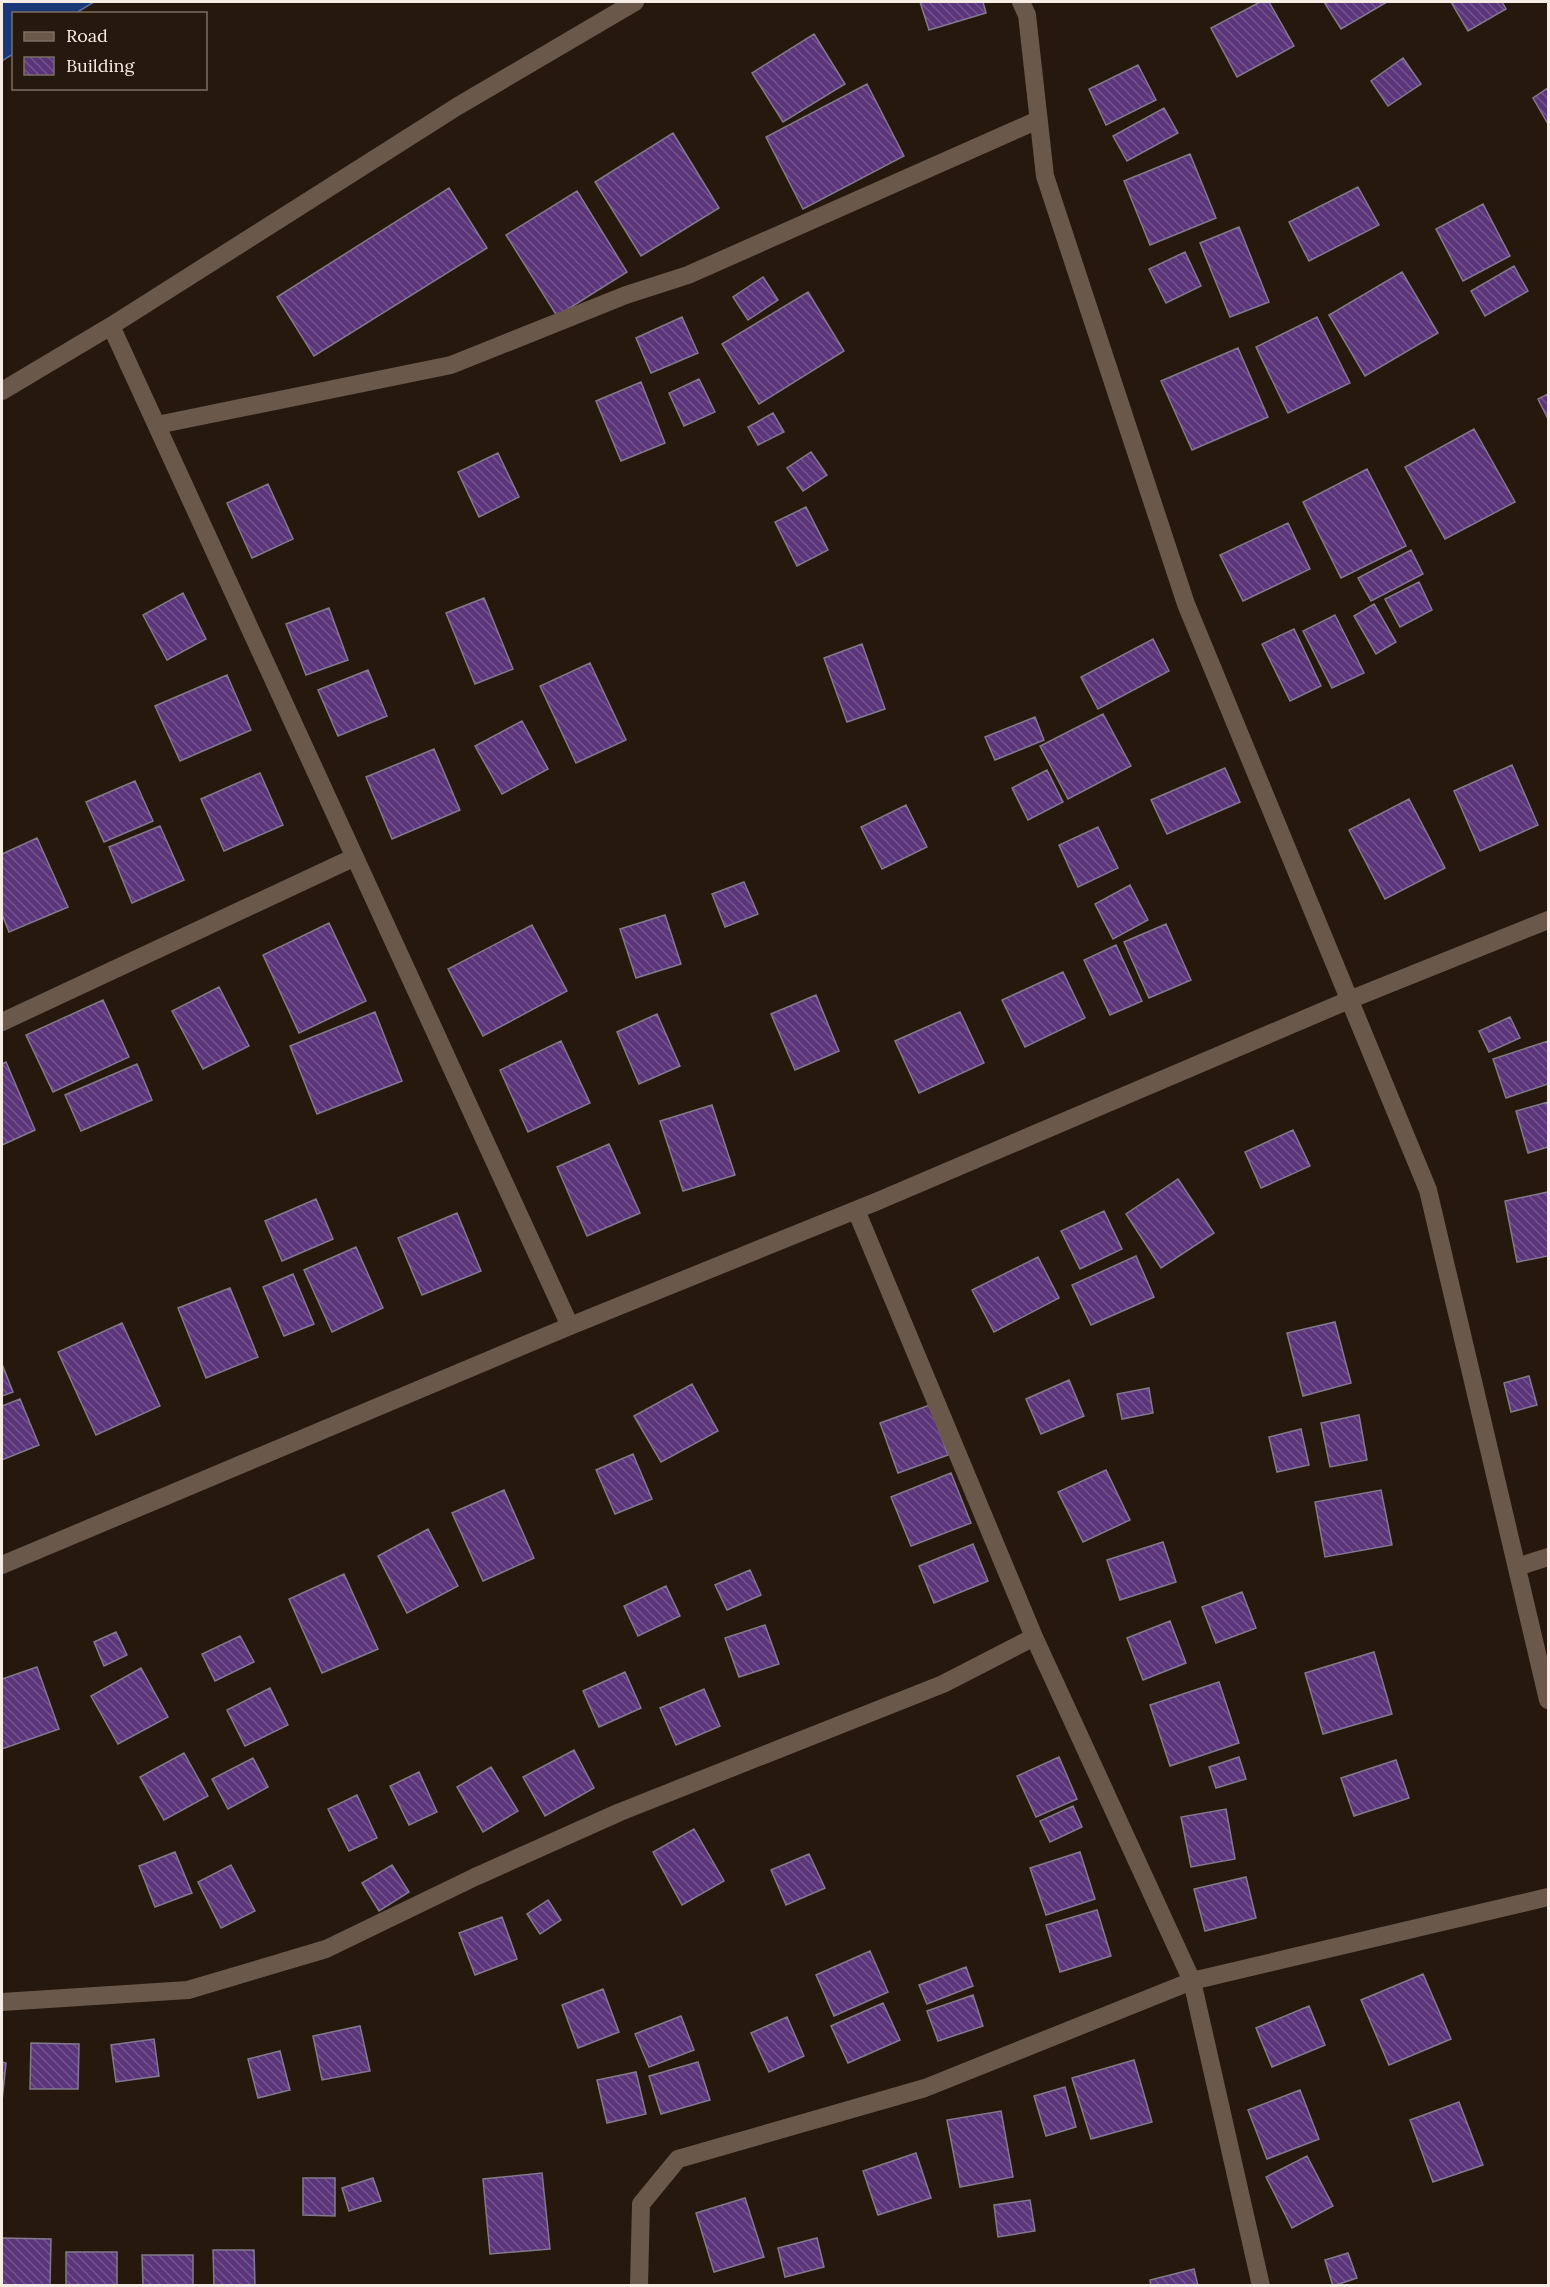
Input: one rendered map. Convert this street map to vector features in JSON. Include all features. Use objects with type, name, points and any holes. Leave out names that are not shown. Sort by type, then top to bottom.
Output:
[{"type":"street","points":[[2,391],[111,326],[458,106],[635,2]]},
{"type":"street","points":[[1021,2],[1027,15],[1045,176],[1186,604],[1428,1190],[1548,1700]]},
{"type":"street","points":[[157,425],[451,365],[626,295],[688,275],[1038,120]]},
{"type":"street","points":[[111,326],[570,1326]]},
{"type":"street","points":[[2,1022],[355,857]]},
{"type":"street","points":[[2,1565],[570,1326],[856,1210],[1349,1000],[1548,920]]},
{"type":"street","points":[[856,1210],[1034,1637],[1192,1981],[1261,2286]]},
{"type":"street","points":[[1517,1567],[1548,1557]]},
{"type":"street","points":[[2,2002],[188,1990],[326,1949],[475,1877],[620,1812],[943,1684],[1034,1637]]},
{"type":"street","points":[[639,2286],[641,2204],[678,2159],[925,2088],[1192,1981],[1548,1897]]},
{"type":"water","points":[[2,2],[94,2],[78,12],[12,12],[12,55],[2,61]]},
{"type":"building","points":[[920,2],[983,2],[986,13],[929,30]]},
{"type":"building","points":[[1260,2],[1269,2],[1294,46],[1237,77],[1211,28]]},
{"type":"building","points":[[1324,2],[1387,2],[1341,29]]},
{"type":"building","points":[[1451,2],[1502,2],[1506,9],[1468,31]]},
{"type":"building","points":[[814,34],[845,84],[783,122],[752,73]]},
{"type":"building","points":[[1403,58],[1421,84],[1388,106],[1371,81]]},
{"type":"building","points":[[1138,65],[1156,100],[1106,125],[1089,89]]},
{"type":"building","points":[[867,84],[904,156],[803,209],[766,137]]},
{"type":"building","points":[[1548,88],[1548,124],[1533,98]]},
{"type":"building","points":[[1164,108],[1178,133],[1127,161],[1113,136]]},
{"type":"building","points":[[673,133],[719,208],[641,256],[595,182]]},
{"type":"building","points":[[1190,154],[1216,218],[1150,245],[1124,181]]},
{"type":"building","points":[[1358,187],[1379,225],[1309,261],[1289,222]]},
{"type":"building","points":[[449,188],[487,248],[314,356],[277,297]]},
{"type":"building","points":[[577,191],[627,272],[557,316],[506,235]]},
{"type":"building","points":[[1483,204],[1510,256],[1463,281],[1436,229]]},
{"type":"building","points":[[1239,227],[1269,302],[1230,317],[1200,243]]},
{"type":"building","points":[[1185,252],[1201,286],[1166,303],[1149,269]]},
{"type":"building","points":[[1514,266],[1528,291],[1485,316],[1471,291]]},
{"type":"building","points":[[1402,272],[1438,333],[1365,376],[1329,315]]},
{"type":"building","points":[[763,277],[778,300],[748,320],[733,297]]},
{"type":"building","points":[[808,292],[844,351],[759,404],[722,344]]},
{"type":"building","points":[[682,317],[698,353],[651,373],[636,338]]},
{"type":"building","points":[[1317,317],[1350,383],[1288,413],[1256,347]]},
{"type":"building","points":[[1238,348],[1268,417],[1192,450],[1161,381]]},
{"type":"building","points":[[699,379],[715,412],[684,426],[669,393]]},
{"type":"building","points":[[641,382],[665,443],[621,461],[596,401]]},
{"type":"building","points":[[1548,394],[1548,419],[1538,399]]},
{"type":"building","points":[[773,413],[784,432],[758,445],[748,427]]},
{"type":"building","points":[[1474,429],[1515,502],[1445,539],[1405,467]]},
{"type":"building","points":[[811,452],[827,475],[803,491],[787,468]]},
{"type":"building","points":[[498,453],[519,497],[479,517],[458,472]]},
{"type":"building","points":[[1367,469],[1406,546],[1341,578],[1303,502]]},
{"type":"building","points":[[268,484],[293,539],[252,558],[227,503]]},
{"type":"building","points":[[806,507],[828,550],[797,566],[775,522]]},
{"type":"building","points":[[1288,523],[1310,569],[1243,601],[1220,555]]},
{"type":"building","points":[[1411,550],[1423,574],[1371,601],[1358,578]]},
{"type":"building","points":[[1419,582],[1432,610],[1400,627],[1385,599]]},
{"type":"building","points":[[183,593],[206,639],[167,660],[143,615]]},
{"type":"building","points":[[484,598],[513,669],[475,684],[446,613]]},
{"type":"building","points":[[1374,604],[1396,642],[1376,654],[1354,616]]},
{"type":"building","points":[[329,608],[348,660],[306,675],[286,624]]},
{"type":"building","points":[[1335,615],[1364,673],[1332,688],[1303,631]]},
{"type":"building","points":[[1294,629],[1321,686],[1290,701],[1262,644]]},
{"type":"building","points":[[1153,639],[1169,671],[1098,709],[1081,677]]},
{"type":"building","points":[[862,644],[885,709],[847,722],[824,658]]},
{"type":"building","points":[[590,663],[626,740],[576,763],[540,686]]},
{"type":"building","points":[[368,670],[387,716],[338,736],[318,690]]},
{"type":"building","points":[[227,675],[251,730],[180,761],[155,706]]},
{"type":"building","points":[[1103,714],[1131,766],[1068,799],[1040,746]]},
{"type":"building","points":[[1035,717],[1044,740],[995,760],[985,737]]},
{"type":"building","points":[[522,721],[548,769],[502,794],[475,746]]},
{"type":"building","points":[[434,749],[460,810],[392,839],[366,777]]},
{"type":"building","points":[[1512,765],[1538,825],[1480,851],[1454,791]]},
{"type":"building","points":[[1225,768],[1240,802],[1167,834],[1151,800]]},
{"type":"building","points":[[1047,770],[1063,802],[1028,820],[1012,788]]},
{"type":"building","points":[[260,773],[283,825],[224,851],[201,799]]},
{"type":"building","points":[[135,781],[153,821],[104,842],[86,802]]},
{"type":"building","points":[[1409,799],[1445,868],[1385,899],[1349,830]]},
{"type":"building","points":[[906,805],[927,847],[882,869],[861,827]]},
{"type":"building","points":[[160,826],[184,880],[132,903],[109,847]]},
{"type":"building","points":[[1098,827],[1118,868],[1078,887],[1059,845]]},
{"type":"building","points":[[37,838],[68,907],[9,932],[2,914],[2,854]]},
{"type":"building","points":[[744,882],[758,914],[725,927],[712,894]]},
{"type":"building","points":[[1130,885],[1148,920],[1113,939],[1095,904]]},
{"type":"building","points":[[665,915],[681,964],[636,978],[620,929]]},
{"type":"building","points":[[329,923],[366,1001],[299,1033],[263,955]]},
{"type":"building","points":[[1166,924],[1191,980],[1149,998],[1124,942]]},
{"type":"building","points":[[532,925],[567,991],[483,1036],[448,969]]},
{"type":"building","points":[[1116,945],[1142,1001],[1110,1015],[1084,960]]},
{"type":"building","points":[[1063,972],[1085,1018],[1025,1047],[1002,1000]]},
{"type":"building","points":[[219,987],[249,1046],[203,1069],[172,1011]]},
{"type":"building","points":[[816,995],[839,1051],[795,1070],[771,1014]]},
{"type":"building","points":[[103,1000],[129,1057],[53,1092],[26,1035]]},
{"type":"building","points":[[375,1012],[402,1081],[317,1114],[290,1046]]},
{"type":"building","points":[[960,1012],[984,1063],[919,1093],[895,1041]]},
{"type":"building","points":[[657,1014],[680,1066],[639,1084],[617,1032]]},
{"type":"building","points":[[1510,1017],[1520,1038],[1489,1052],[1479,1031]]},
{"type":"building","points":[[561,1041],[590,1103],[528,1132],[500,1070]]},
{"type":"building","points":[[1548,1041],[1548,1084],[1506,1098],[1493,1059]]},
{"type":"building","points":[[6,1062],[35,1130],[2,1145],[2,1064]]},
{"type":"building","points":[[137,1064],[152,1100],[81,1131],[65,1095]]},
{"type":"building","points":[[1548,1102],[1548,1147],[1528,1153],[1516,1111]]},
{"type":"building","points":[[712,1105],[735,1175],[683,1191],[660,1121]]},
{"type":"building","points":[[1293,1130],[1310,1166],[1261,1188],[1245,1152]]},
{"type":"building","points":[[609,1144],[640,1213],[587,1236],[557,1167]]},
{"type":"building","points":[[1178,1179],[1214,1233],[1161,1268],[1126,1214]]},
{"type":"building","points":[[1548,1192],[1548,1256],[1517,1262],[1505,1201]]},
{"type":"building","points":[[316,1199],[333,1239],[282,1261],[265,1221]]},
{"type":"building","points":[[1104,1211],[1122,1249],[1080,1269],[1061,1231]]},
{"type":"building","points":[[457,1213],[481,1271],[422,1295],[398,1238]]},
{"type":"building","points":[[356,1247],[383,1308],[332,1332],[304,1270]]},
{"type":"building","points":[[1136,1256],[1154,1297],[1091,1325],[1072,1285]]},
{"type":"building","points":[[1038,1257],[1059,1298],[994,1332],[972,1290]]},
{"type":"building","points":[[293,1274],[314,1324],[284,1336],[263,1287]]},
{"type":"building","points":[[230,1288],[258,1357],[206,1378],[178,1308]]},
{"type":"building","points":[[1335,1322],[1351,1383],[1303,1396],[1287,1333]]},
{"type":"building","points":[[122,1323],[160,1406],[96,1435],[58,1352]]},
{"type":"building","points":[[2,1364],[13,1392],[2,1396]]},
{"type":"building","points":[[1529,1376],[1537,1405],[1511,1412],[1504,1383]]},
{"type":"building","points":[[1069,1380],[1084,1416],[1041,1434],[1026,1399]]},
{"type":"building","points":[[692,1384],[718,1431],[661,1462],[634,1416]]},
{"type":"building","points":[[1149,1388],[1153,1413],[1122,1419],[1117,1394]]},
{"type":"building","points":[[20,1399],[39,1445],[2,1460],[2,1406]]},
{"type":"building","points":[[930,1405],[948,1455],[898,1473],[880,1423]]},
{"type":"building","points":[[1359,1415],[1367,1460],[1330,1467],[1321,1423]]},
{"type":"building","points":[[1301,1429],[1309,1465],[1277,1472],[1269,1437]]},
{"type":"building","points":[[633,1454],[652,1499],[615,1514],[596,1470]]},
{"type":"building","points":[[1106,1470],[1130,1520],[1083,1542],[1058,1492]]},
{"type":"building","points":[[951,1473],[971,1523],[911,1546],[891,1497]]},
{"type":"building","points":[[504,1490],[534,1558],[483,1581],[452,1513]]},
{"type":"building","points":[[1381,1490],[1392,1545],[1325,1557],[1315,1502]]},
{"type":"building","points":[[428,1529],[458,1586],[407,1613],[378,1556]]},
{"type":"building","points":[[1163,1542],[1176,1582],[1120,1600],[1107,1560]]},
{"type":"building","points":[[973,1544],[988,1581],[934,1603],[919,1566]]},
{"type":"building","points":[[750,1570],[761,1595],[727,1610],[715,1585]]},
{"type":"building","points":[[344,1574],[378,1649],[322,1673],[289,1599]]},
{"type":"building","points":[[666,1586],[680,1616],[638,1636],[624,1606]]},
{"type":"building","points":[[1242,1592],[1256,1628],[1216,1643],[1202,1607]]},
{"type":"building","points":[[1170,1621],[1186,1663],[1143,1680],[1127,1638]]},
{"type":"building","points":[[765,1625],[779,1664],[739,1677],[725,1638]]},
{"type":"building","points":[[116,1632],[127,1655],[104,1666],[94,1642]]},
{"type":"building","points":[[240,1636],[254,1662],[215,1681],[202,1654]]},
{"type":"building","points":[[1374,1652],[1392,1714],[1323,1734],[1305,1673]]},
{"type":"building","points":[[37,1667],[59,1729],[2,1749],[2,1679]]},
{"type":"building","points":[[141,1668],[168,1717],[118,1744],[91,1696]]},
{"type":"building","points":[[625,1672],[641,1708],[599,1727],[583,1691]]},
{"type":"building","points":[[1219,1682],[1239,1743],[1170,1766],[1150,1705]]},
{"type":"building","points":[[270,1688],[288,1725],[245,1746],[227,1710]]},
{"type":"building","points":[[704,1689],[720,1726],[676,1745],[660,1708]]},
{"type":"building","points":[[574,1750],[594,1788],[545,1816],[523,1777]]},
{"type":"building","points":[[184,1753],[208,1796],[164,1820],[140,1777]]},
{"type":"building","points":[[1059,1757],[1077,1799],[1036,1817],[1017,1776]]},
{"type":"building","points":[[1239,1757],[1246,1779],[1216,1788],[1209,1767]]},
{"type":"building","points":[[253,1758],[268,1787],[228,1809],[212,1779]]},
{"type":"building","points":[[1396,1760],[1409,1798],[1354,1816],[1341,1778]]},
{"type":"building","points":[[491,1767],[518,1811],[483,1832],[457,1787]]},
{"type":"building","points":[[419,1772],[437,1812],[409,1825],[390,1786]]},
{"type":"building","points":[[357,1795],[377,1838],[349,1851],[328,1809]]},
{"type":"building","points":[[1073,1806],[1082,1827],[1050,1842],[1040,1821]]},
{"type":"building","points":[[1226,1809],[1235,1859],[1191,1867],[1181,1817]]},
{"type":"building","points":[[694,1829],[724,1881],[682,1905],[653,1852]]},
{"type":"building","points":[[175,1852],[192,1893],[155,1907],[139,1866]]},
{"type":"building","points":[[1080,1852],[1095,1899],[1046,1915],[1030,1868]]},
{"type":"building","points":[[809,1854],[825,1888],[786,1905],[771,1870]]},
{"type":"building","points":[[231,1865],[255,1911],[221,1928],[198,1882]]},
{"type":"building","points":[[392,1865],[409,1892],[379,1911],[362,1883]]},
{"type":"building","points":[[1246,1877],[1256,1918],[1205,1931],[1194,1889]]},
{"type":"building","points":[[548,1900],[561,1920],[540,1934],[527,1914]]},
{"type":"building","points":[[1097,1910],[1111,1956],[1060,1972],[1046,1925]]},
{"type":"building","points":[[502,1917],[517,1959],[475,1975],[459,1933]]},
{"type":"building","points":[[870,1951],[888,1992],[834,2016],[816,1975]]},
{"type":"building","points":[[966,1967],[973,1986],[927,2004],[919,1985]]},
{"type":"building","points":[[1423,1974],[1451,2039],[1389,2065],[1361,2000]]},
{"type":"building","points":[[603,1989],[619,2032],[578,2048],[562,2005]]},
{"type":"building","points":[[973,1995],[983,2026],[938,2041],[927,2011]]},
{"type":"building","points":[[883,2003],[900,2040],[848,2063],[831,2026]]},
{"type":"building","points":[[1309,2006],[1325,2045],[1272,2067],[1256,2028]]},
{"type":"building","points":[[681,2016],[694,2050],[649,2067],[635,2034]]},
{"type":"building","points":[[787,2017],[804,2056],[769,2072],[751,2033]]},
{"type":"building","points":[[360,2026],[370,2071],[322,2080],[313,2036]]},
{"type":"building","points":[[154,2039],[159,2076],[116,2082],[111,2045]]},
{"type":"building","points":[[31,2043],[79,2044],[78,2089],[30,2089]]},
{"type":"building","points":[[280,2051],[290,2090],[258,2098],[248,2059]]},
{"type":"building","points":[[1134,2060],[1152,2122],[1091,2139],[1072,2078]]},
{"type":"building","points":[[2,2062],[6,2063],[2,2101]]},
{"type":"building","points":[[698,2062],[710,2100],[661,2114],[649,2076]]},
{"type":"building","points":[[636,2072],[646,2114],[607,2123],[597,2080]]},
{"type":"building","points":[[1065,2087],[1076,2127],[1046,2136],[1034,2096]]},
{"type":"building","points":[[1300,2090],[1319,2139],[1267,2159],[1248,2110]]},
{"type":"building","points":[[1459,2102],[1483,2165],[1433,2182],[1410,2120]]},
{"type":"building","points":[[1001,2111],[1013,2177],[960,2187],[947,2120]]},
{"type":"building","points":[[916,2153],[931,2198],[878,2215],[863,2171]]},
{"type":"building","points":[[1307,2156],[1333,2206],[1292,2228],[1266,2177]]},
{"type":"building","points":[[542,2173],[550,2249],[490,2254],[483,2179]]},
{"type":"building","points":[[303,2178],[335,2178],[335,2216],[303,2215]]},
{"type":"building","points":[[373,2178],[381,2201],[349,2211],[342,2188]]},
{"type":"building","points":[[745,2198],[764,2257],[714,2272],[696,2213]]},
{"type":"building","points":[[1030,2200],[1035,2231],[998,2237],[994,2205]]},
{"type":"building","points":[[2,2238],[51,2239],[50,2286],[2,2286]]},
{"type":"building","points":[[817,2238],[824,2267],[785,2277],[778,2248]]},
{"type":"building","points":[[213,2250],[254,2250],[255,2286],[214,2286]]},
{"type":"building","points":[[66,2252],[117,2252],[117,2286],[66,2286]]},
{"type":"building","points":[[1348,2253],[1357,2278],[1333,2286],[1325,2260]]},
{"type":"building","points":[[142,2255],[193,2255],[193,2286],[143,2286]]},
{"type":"building","points":[[1194,2269],[1198,2286],[1151,2286],[1150,2280]]}]
